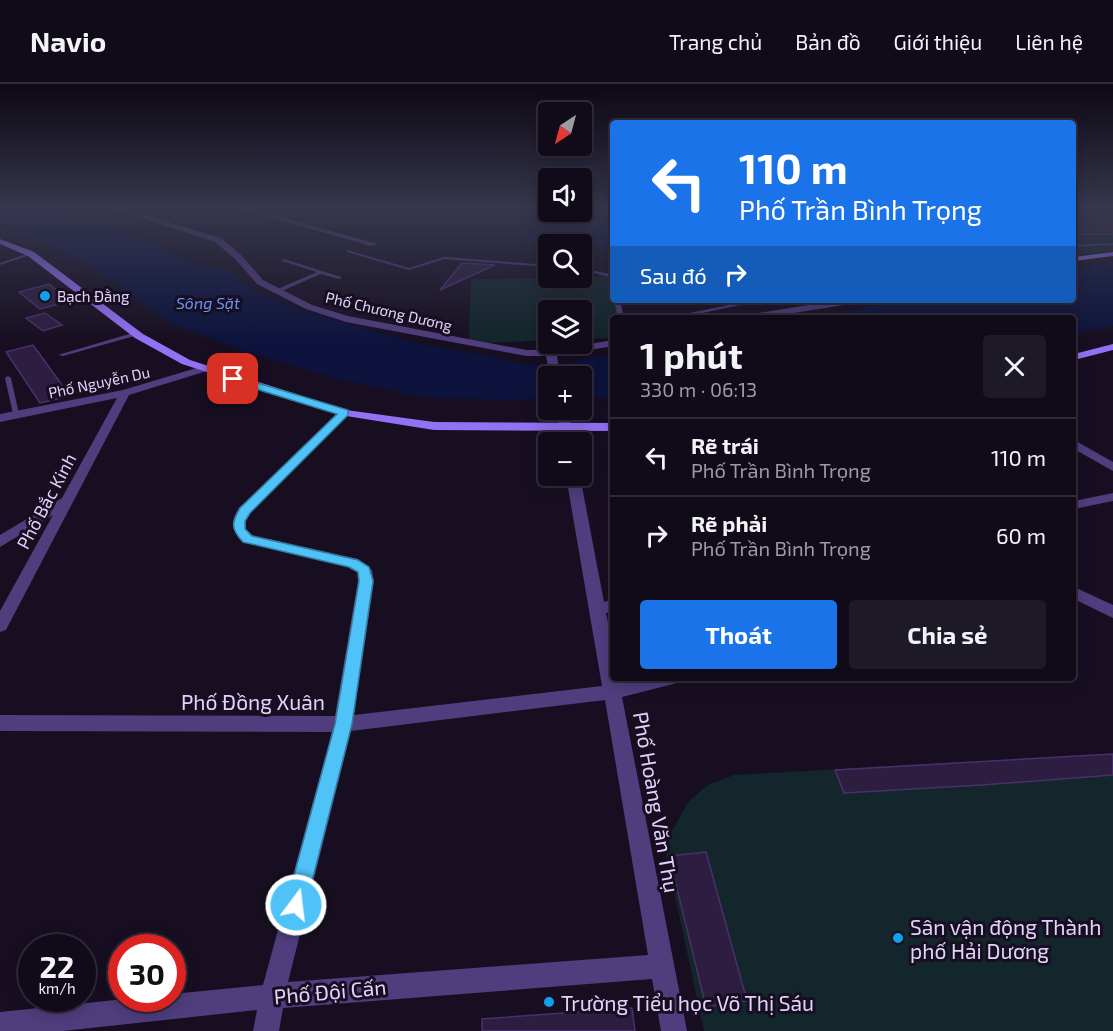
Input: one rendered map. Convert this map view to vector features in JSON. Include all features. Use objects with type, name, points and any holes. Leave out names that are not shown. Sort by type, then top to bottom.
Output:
[{"type":"main road","points":[[27,252],[136,334],[186,362],[344,413],[434,426],[610,428]]},
{"type":"main road","points":[[1076,259],[1113,254]]},
{"type":"main road","points":[[1076,357],[1112,348]]},
{"type":"street","name":"Phố Chương Dương","points":[[232,252],[260,282],[275,292],[309,308],[346,319],[489,347],[551,356],[610,344]]},
{"type":"street","points":[[780,303],[790,310]]},
{"type":"street","points":[[762,315],[836,303]]},
{"type":"street","points":[[551,356],[553,366]]},
{"type":"street","name":"Phố Nguyễn Du","points":[[0,418],[125,393],[203,369]]},
{"type":"street","name":"Phố Bắc Kinh","points":[[0,626],[125,393]]},
{"type":"street","points":[[266,1031],[343,724],[366,581],[364,570],[353,563],[247,539],[239,530],[238,521],[244,511],[344,413]]},
{"type":"street","points":[[563,420],[565,432]]},
{"type":"street","points":[[1076,445],[1113,467]]},
{"type":"street","name":"Phố Hoàng Văn Thụ","points":[[575,486],[605,607],[610,668]]},
{"type":"street","points":[[1076,505],[1113,497]]},
{"type":"street","points":[[0,542],[68,500]]},
{"type":"street","points":[[1076,593],[1113,612]]},
{"type":"street","name":"Phố Hoàng Văn Thụ","points":[[611,681],[674,1031]]},
{"type":"street","name":"Phố Đồng Xuân","points":[[0,723],[343,724],[612,692],[658,681]]},
{"type":"street","name":"Phố Đội Cấn","points":[[0,1025],[273,996],[661,966]]},
{"type":"lane","points":[[353,252],[409,269],[444,258],[538,265]]},
{"type":"lane","points":[[0,264],[31,254]]},
{"type":"lane","points":[[284,260],[339,278]]},
{"type":"lane","points":[[592,271],[610,276]]},
{"type":"lane","points":[[275,292],[321,272]]},
{"type":"lane","points":[[688,314],[743,303]]},
{"type":"lane","points":[[61,355],[136,334]]},
{"type":"lane","points":[[8,378],[16,414]]},
{"type":"green space","points":[[1076,252],[1101,252],[1076,255]]},
{"type":"green space","points":[[607,275],[610,284],[610,303],[616,303],[620,315],[610,315],[610,338],[592,339],[592,300],[538,300],[538,341],[488,343],[469,339],[471,279],[538,278],[538,288],[592,288],[592,277]]},
{"type":"green space","name":"Sân vận động Thành phố Hải Dương","points":[[1113,754],[1113,1031],[704,1031],[664,845],[689,801],[708,785],[734,775]]},
{"type":"water","name":"Sông Sặt","points":[[62,252],[170,252],[192,263],[236,273],[236,279],[264,295],[306,312],[424,345],[490,356],[521,364],[546,366],[538,366],[538,399],[506,400],[420,397],[334,378],[241,350],[171,324],[116,283]]},
{"type":"water","points":[[1113,262],[1113,326],[1076,334],[1076,315],[823,315],[889,303],[1076,303],[1076,269]]},
{"type":"water","name":"Sông Sặt","points":[[610,355],[610,398],[592,397],[592,366],[562,366]]},
{"type":"building","points":[[462,263],[495,265],[440,290]]},
{"type":"building","name":"Bạch Đằng","points":[[49,284],[71,301],[40,309],[19,292]]},
{"type":"building","points":[[45,313],[62,325],[43,331],[26,318]]},
{"type":"building","points":[[33,345],[70,396],[40,403],[6,352]]},
{"type":"building","points":[[1113,754],[1113,775],[844,793],[835,770]]},
{"type":"building","points":[[706,852],[747,1001],[706,1007],[669,856]]},
{"type":"building","points":[[632,1008],[635,1031],[482,1031],[482,1019]]},
{"type":"place","name":"Bạch Đằng","points":[[45,296]]},
{"type":"place","name":"Sân vận động Thành phố Hải Dương","points":[[898,938]]},
{"type":"place","name":"Trường Tiểu học Võ Thị Sáu","points":[[549,1002]]},
{"type":"route","points":[[233,379],[344,413],[244,511],[238,521],[239,530],[247,539],[353,563],[364,570],[366,581],[343,724],[296,905]]}]
